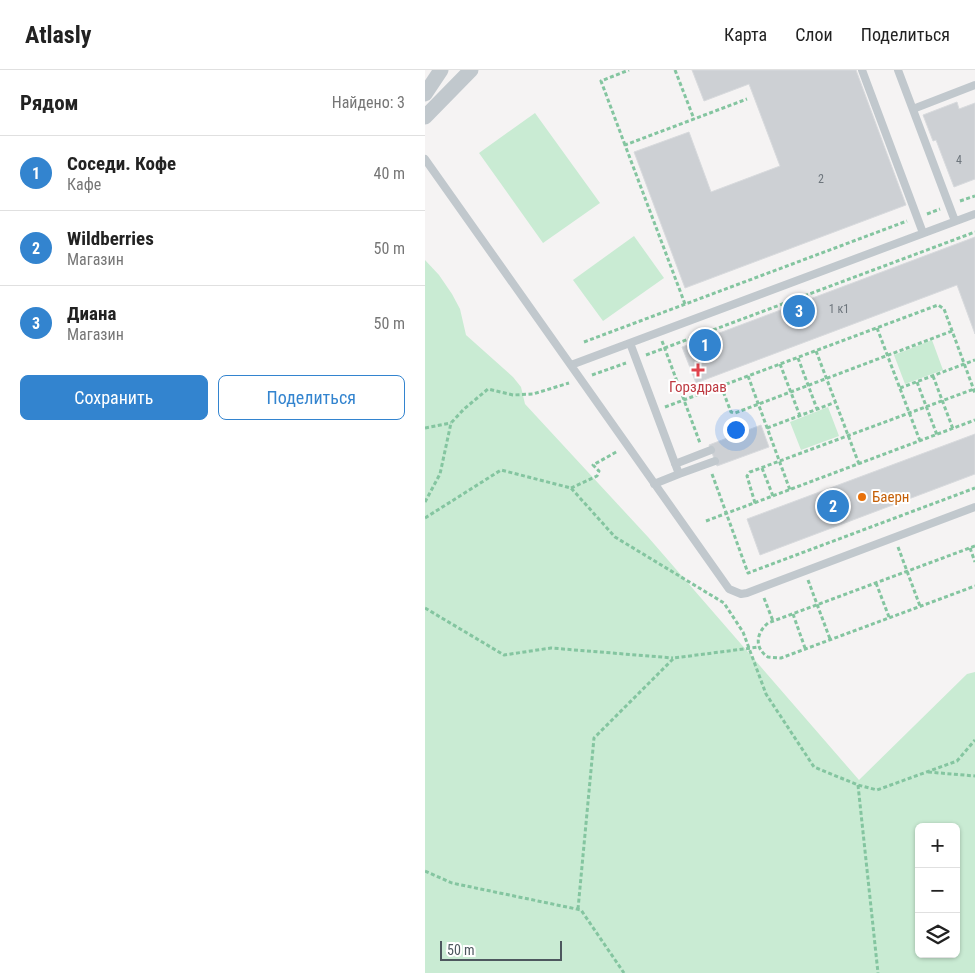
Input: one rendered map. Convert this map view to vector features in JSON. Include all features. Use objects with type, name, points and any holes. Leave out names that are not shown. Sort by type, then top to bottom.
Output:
[{"type":"street","points":[[425,94],[441,70]]},
{"type":"street","points":[[425,118],[471,70]]},
{"type":"lane","points":[[862,70],[923,233]]},
{"type":"lane","points":[[898,70],[955,222]]},
{"type":"lane","points":[[913,108],[975,85]]},
{"type":"lane","points":[[425,159],[729,589],[741,594],[747,593],[975,507]]},
{"type":"lane","points":[[571,365],[975,214]]},
{"type":"lane","points":[[630,343],[679,474]]},
{"type":"lane","points":[[675,464],[711,450]]},
{"type":"lane","points":[[654,484],[715,461]]},
{"type":"path","points":[[629,70],[601,81],[685,304]]},
{"type":"path","points":[[675,70],[694,119]]},
{"type":"path","points":[[625,145],[747,99]]},
{"type":"path","points":[[584,342],[975,196]]},
{"type":"path","points":[[425,502],[440,474],[451,423],[464,409],[488,389],[513,395],[533,394],[581,380],[975,232]]},
{"type":"path","points":[[655,411],[938,305],[944,309],[975,390],[942,400],[750,472],[747,476],[755,503]]},
{"type":"path","points":[[877,328],[920,441]]},
{"type":"path","points":[[721,386],[733,413],[952,331]]},
{"type":"path","points":[[816,351],[859,464]]},
{"type":"path","points":[[798,358],[817,409]]},
{"type":"path","points":[[900,388],[975,360]]},
{"type":"path","points":[[780,364],[800,416]]},
{"type":"path","points":[[748,376],[790,490]]},
{"type":"path","points":[[933,376],[953,429]]},
{"type":"path","points":[[917,382],[937,435]]},
{"type":"path","points":[[767,428],[835,402]]},
{"type":"path","points":[[706,521],[975,420]]},
{"type":"path","points":[[425,428],[451,423]]},
{"type":"path","points":[[571,488],[597,476],[599,472],[593,465],[627,446]]},
{"type":"path","points":[[762,468],[773,496]]},
{"type":"path","points":[[425,518],[501,470],[571,488],[615,537],[725,603],[743,632],[766,694],[814,766],[858,785],[877,790],[957,761],[975,740]]},
{"type":"path","points":[[749,573],[975,488]]},
{"type":"path","points":[[888,520],[920,606]]},
{"type":"path","points":[[975,546],[768,623],[763,627],[758,636],[759,647],[765,654],[776,659],[975,586]]},
{"type":"path","points":[[969,548],[975,562]]},
{"type":"path","points":[[799,554],[830,639]]},
{"type":"path","points":[[876,583],[889,618]]},
{"type":"path","points":[[425,608],[504,655],[551,648],[674,658],[759,647]]},
{"type":"path","points":[[793,614],[805,649]]},
{"type":"path","points":[[579,909],[594,738],[674,658]]},
{"type":"path","points":[[927,772],[975,776]]},
{"type":"path","points":[[858,785],[878,973]]},
{"type":"path","points":[[425,871],[452,883],[581,910],[625,973]]},
{"type":"green space","points":[[535,113],[600,203],[543,243],[479,153]]},
{"type":"green space","points":[[634,236],[664,278],[603,321],[573,280]]},
{"type":"green space","points":[[425,260],[439,275],[452,294],[460,309],[466,335],[513,377],[521,387],[525,404],[648,537],[859,780],[967,674],[975,672],[975,973],[425,973]]},
{"type":"green space","points":[[932,340],[943,370],[905,384],[894,355]]},
{"type":"green space","points":[[828,407],[839,436],[801,450],[790,422]]},
{"type":"building","points":[[692,70],[856,70],[906,205],[685,288],[634,152],[689,132],[711,192],[780,166],[749,84],[704,101]]},
{"type":"building","points":[[957,102],[959,109],[975,103],[975,179],[954,187],[936,140],[933,141],[923,115]]},
{"type":"building","points":[[975,237],[975,334],[957,285],[696,383],[682,347]]},
{"type":"building","points":[[761,425],[769,447],[717,466],[709,445]]},
{"type":"building","points":[[975,434],[975,474],[760,555],[747,519]]},
{"type":"place","name":"Диана","points":[[799,311]]},
{"type":"place","name":"Соседи. Кофе","points":[[705,345]]},
{"type":"place","name":"Горздрав","points":[[698,370]]},
{"type":"place","name":"Баерн","points":[[862,497]]},
{"type":"place","name":"Wildberries","points":[[833,506]]}]
